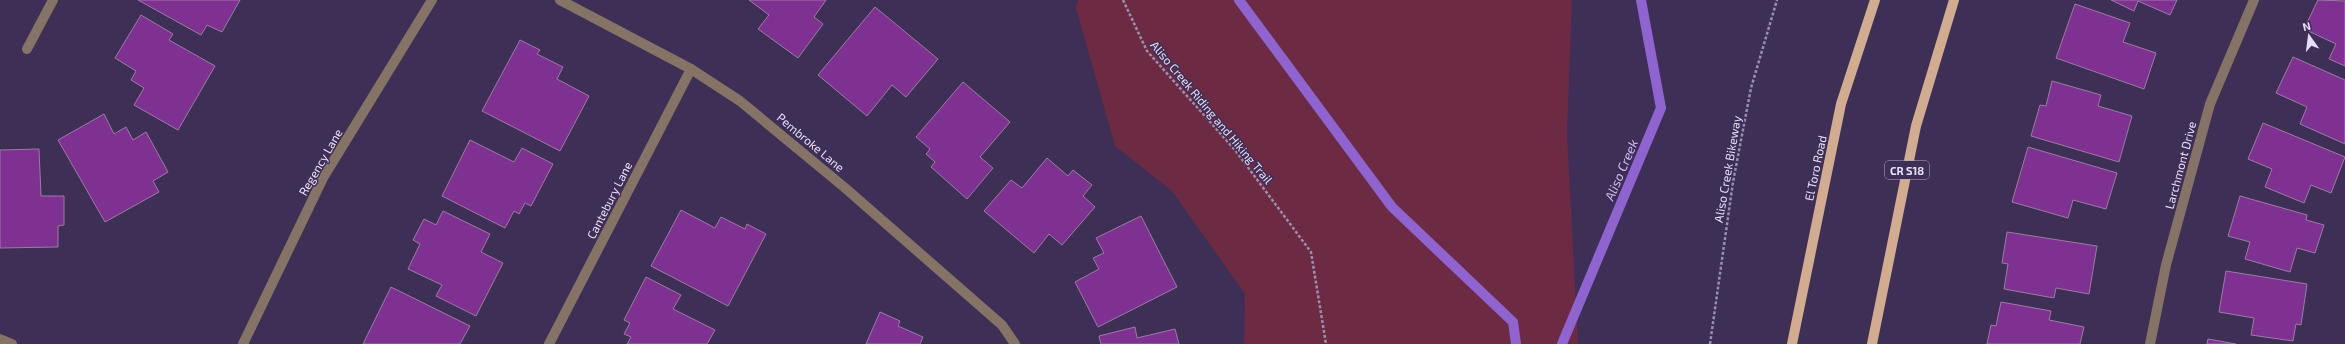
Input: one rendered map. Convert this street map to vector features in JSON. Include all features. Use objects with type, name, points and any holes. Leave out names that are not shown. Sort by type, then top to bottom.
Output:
[{"type":"main road","name":"El Toro Road","points":[[1792,344],[1841,104],[1875,0]]},
{"type":"main road","name":"CR S18","points":[[1872,344],[1916,126],[1954,0]]},
{"type":"street","points":[[27,49],[53,0]]},
{"type":"street","name":"Regency Lane","points":[[243,344],[323,178],[432,0]]},
{"type":"street","name":"Pembroke Lane","points":[[560,0],[691,69],[740,102],[844,187],[1002,325],[1016,344]]},
{"type":"street","name":"Larchmont Drive","points":[[2150,344],[2166,265],[2210,104],[2254,0]]},
{"type":"street","name":"Cantebury Lane","points":[[549,344],[691,69]]},
{"type":"street","points":[[0,339],[12,344]]},
{"type":"path","name":"Aliso Creek Riding and Hiking Trail","points":[[1123,0],[1147,51],[1235,150],[1311,252],[1326,344]]},
{"type":"path","name":"Aliso Creek Bikeway","points":[[1710,344],[1735,174],[1752,88],[1777,0]]},
{"type":"shaded area","points":[[1078,0],[1572,0],[1567,134],[1578,344],[1244,344],[1245,294],[1172,191],[1115,146],[1076,8]]},
{"type":"building","points":[[138,0],[240,0],[222,32],[207,25],[201,35]]},
{"type":"building","points":[[749,0],[826,0],[814,17],[823,24],[798,58],[758,29],[769,15]]},
{"type":"building","points":[[2111,0],[2177,0],[2170,15],[2138,1],[2134,11]]},
{"type":"building","points":[[2318,0],[2345,1],[2345,66],[2329,59],[2336,44],[2304,29]]},
{"type":"building","points":[[2075,4],[2130,23],[2123,42],[2156,53],[2144,89],[2056,58]]},
{"type":"building","points":[[875,7],[938,59],[906,97],[892,85],[867,116],[818,75]]},
{"type":"building","points":[[141,15],[173,34],[169,40],[215,66],[178,130],[134,105],[144,88],[131,80],[136,71],[115,58]]},
{"type":"building","points":[[520,40],[540,50],[537,54],[563,67],[557,79],[589,96],[560,151],[482,111]]},
{"type":"building","points":[[2293,57],[2345,80],[2345,144],[2300,124],[2307,107],[2276,93]]},
{"type":"building","points":[[2052,81],[2101,95],[2098,106],[2132,116],[2119,162],[2031,136],[2040,105],[2046,106]]},
{"type":"building","points":[[963,82],[1010,122],[980,157],[993,168],[967,199],[931,167],[935,162],[926,154],[930,149],[916,137]]},
{"type":"building","points":[[104,114],[114,134],[126,127],[133,140],[146,132],[168,172],[153,181],[159,192],[105,222],[58,140]]},
{"type":"building","points":[[2263,123],[2345,157],[2331,193],[2311,185],[2304,203],[2265,187],[2272,169],[2248,159]]},
{"type":"building","points":[[470,140],[514,162],[522,148],[553,164],[531,206],[525,203],[519,214],[514,211],[505,228],[442,196]]},
{"type":"building","points":[[2028,147],[2117,173],[2106,209],[2073,200],[2068,218],[2012,202]]},
{"type":"building","points":[[39,149],[41,196],[64,196],[64,225],[58,226],[58,247],[0,248],[0,150]]},
{"type":"building","points":[[1047,158],[1068,176],[1073,170],[1092,185],[1083,196],[1095,207],[1062,245],[1049,234],[1034,253],[984,211],[1011,180],[1022,188]]},
{"type":"building","points":[[2240,196],[2307,215],[2306,220],[2324,225],[2315,253],[2297,248],[2290,272],[2245,259],[2250,242],[2228,236]]},
{"type":"building","points":[[681,210],[715,228],[721,217],[745,229],[747,224],[766,234],[728,306],[651,266]]},
{"type":"building","points":[[443,211],[490,234],[481,252],[503,263],[476,316],[436,296],[442,285],[408,269],[420,244],[413,240],[424,219],[436,225]]},
{"type":"building","points":[[1141,216],[1177,287],[1098,327],[1075,282],[1099,269],[1093,258],[1104,253],[1096,238]]},
{"type":"building","points":[[2007,232],[2097,246],[2089,294],[2056,288],[2054,298],[2004,289],[2008,264],[2002,263]]},
{"type":"building","points":[[2226,271],[2307,284],[2301,325],[2296,324],[2293,341],[2251,335],[2254,318],[2219,312]]},
{"type":"building","points":[[646,277],[681,295],[673,309],[715,330],[707,344],[627,344],[631,337],[624,334],[630,323],[624,320]]},
{"type":"building","points":[[391,287],[470,326],[460,344],[363,344]]},
{"type":"building","points":[[2001,302],[2051,311],[2049,320],[2084,327],[2080,344],[1987,344],[1991,325],[1996,326]]},
{"type":"building","points":[[880,312],[900,321],[898,326],[923,337],[920,344],[866,344]]},
{"type":"building","points":[[1135,327],[1137,338],[1175,329],[1179,344],[1101,344],[1099,336]]},
{"type":"building","points":[[2208,339],[2236,344],[2207,344]]},
{"type":"waterway","points":[[1239,0],[1392,207],[1513,322],[1516,344]]},
{"type":"waterway","name":"Aliso Creek","points":[[1562,344],[1661,108],[1641,0]]}]
